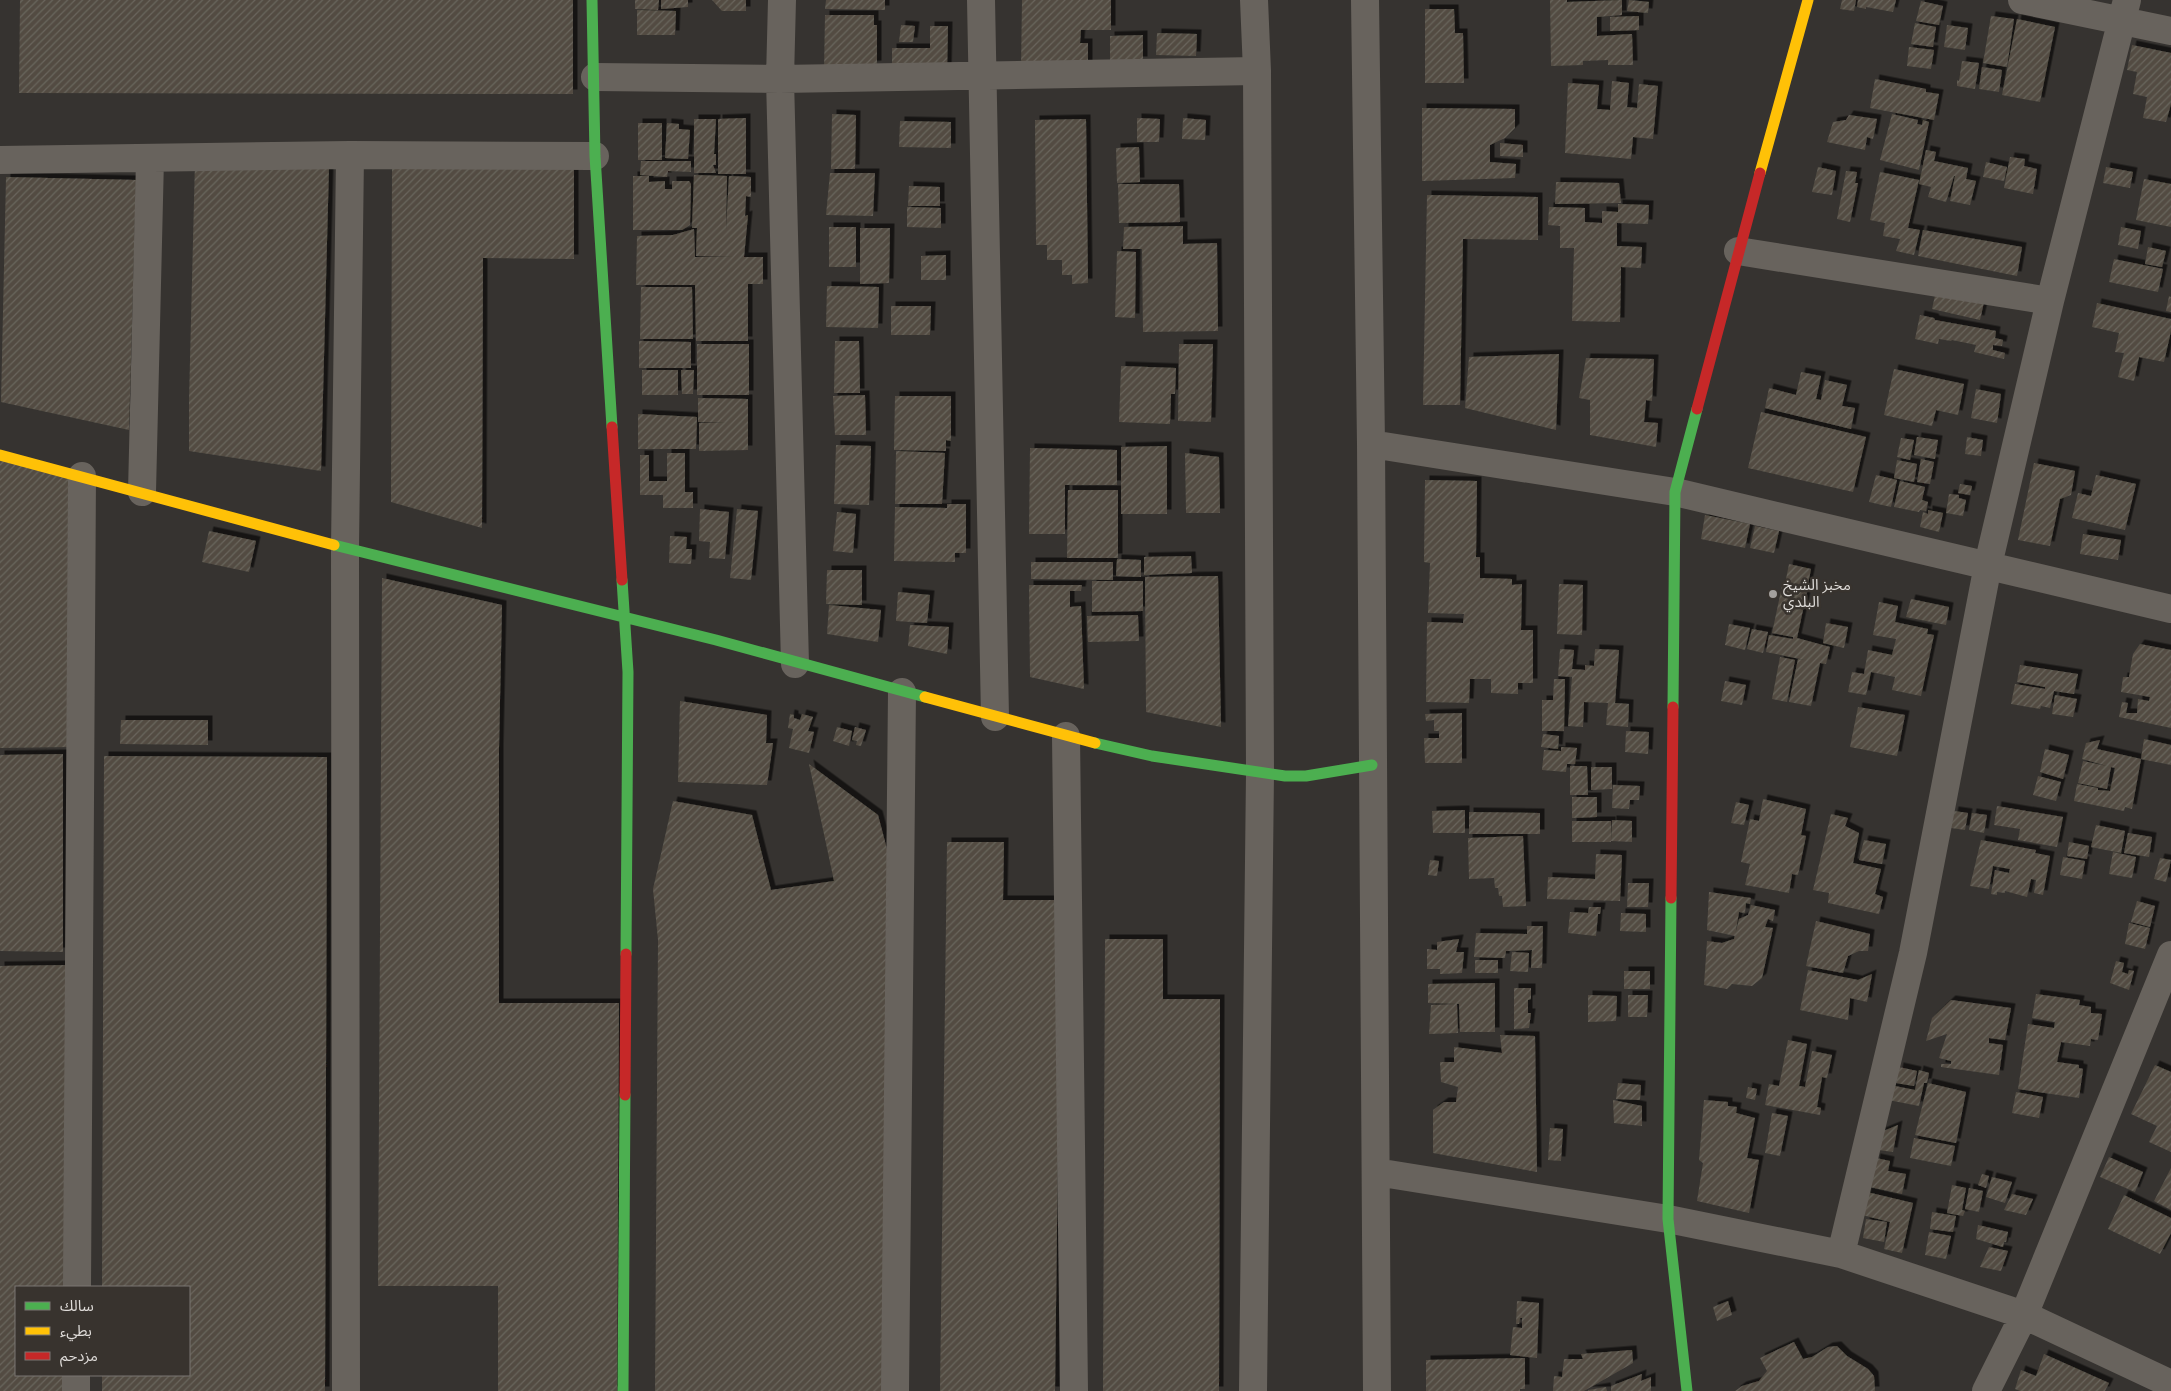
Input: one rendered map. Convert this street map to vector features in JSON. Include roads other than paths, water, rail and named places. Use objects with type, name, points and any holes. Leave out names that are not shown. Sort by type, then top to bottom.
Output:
[{"type":"street","points":[[592,0],[595,77],[595,156],[624,617],[628,731],[623,1391]]},
{"type":"street","points":[[782,0],[780,79],[795,664]]},
{"type":"street","points":[[981,0],[995,717]]},
{"type":"street","points":[[1253,1391],[1260,773],[1257,71],[1254,0]]},
{"type":"street","points":[[1365,0],[1371,444],[1377,1391]]},
{"type":"street","points":[[1687,1391],[1668,1219],[1675,492],[1738,251],[1808,0]]},
{"type":"street","points":[[2022,0],[2125,11],[2171,31]]},
{"type":"street","points":[[1841,1254],[1913,953],[1988,565],[2050,301],[2125,11]]},
{"type":"street","points":[[595,77],[780,79],[1257,71]]},
{"type":"street","points":[[0,160],[350,155],[595,156]]},
{"type":"street","points":[[346,1391],[345,548],[350,155]]},
{"type":"street","points":[[142,492],[150,159]]},
{"type":"street","points":[[1738,251],[2050,301]]},
{"type":"street","points":[[1371,444],[1675,492],[2171,609]]},
{"type":"street","points":[[0,454],[345,548],[716,640],[795,664],[1066,736],[1152,756],[1260,773],[1306,776],[1372,765]]},
{"type":"street","points":[[77,1286],[82,476]]},
{"type":"street","points":[[895,1391],[902,692]]},
{"type":"street","points":[[1066,736],[1074,1391]]},
{"type":"street","points":[[1986,1391],[2024,1315],[2171,955]]},
{"type":"street","points":[[1376,1172],[1668,1219],[1841,1254],[2024,1315],[2171,1384]]},
{"type":"street","points":[[76,1376],[76,1391]]},
{"type":"place","name":"مخبز الشيخ البلدي","points":[[1773,594]]}]
